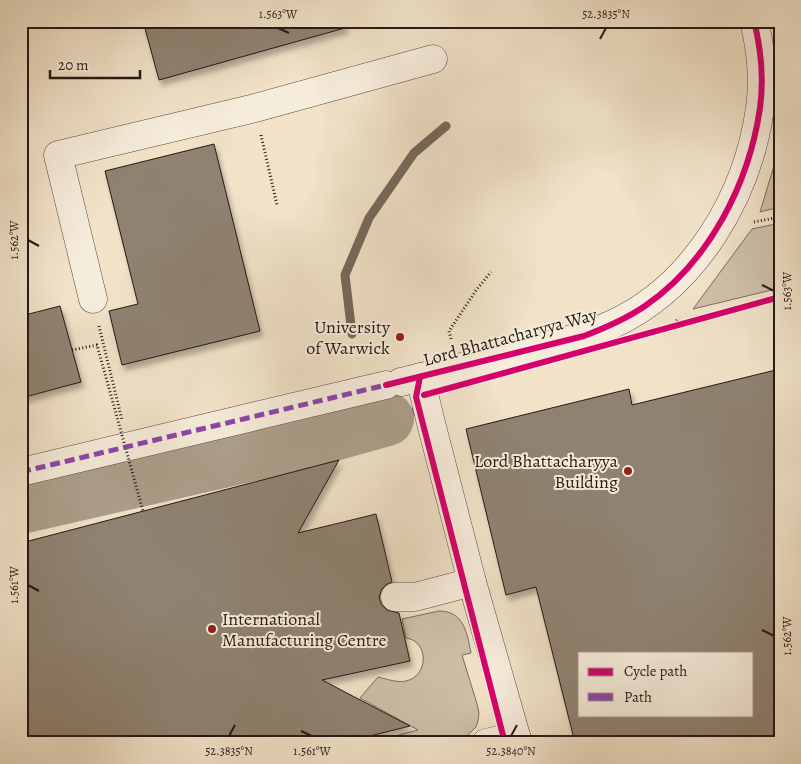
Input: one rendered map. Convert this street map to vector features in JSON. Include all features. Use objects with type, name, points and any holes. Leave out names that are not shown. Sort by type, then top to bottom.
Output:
[{"type":"street","name":"Lord Bhattacharyya Way","points":[[21,472],[402,382],[584,336],[614,324],[644,306],[673,284],[696,258],[714,233],[729,207],[743,175],[754,140],[760,106],[762,70],[759,42],[754,21]]},
{"type":"street","points":[[93,299],[58,155],[255,108],[434,59]]},
{"type":"street","points":[[402,382],[430,419],[472,582],[517,740],[486,743]]},
{"type":"street","points":[[395,597],[415,597],[472,582]]},
{"type":"path","points":[[255,108],[277,205]]},
{"type":"path","points":[[753,222],[780,217]]},
{"type":"path","points":[[452,345],[449,331],[491,272]]},
{"type":"path","points":[[663,329],[681,324]]},
{"type":"path","points":[[72,350],[97,345],[143,511]]},
{"type":"path","points":[[105,352],[124,429]]},
{"type":"shaded area","points":[[780,146],[780,207],[760,212]]},
{"type":"shaded area","points":[[780,223],[780,288],[693,309],[752,229]]},
{"type":"shaded area","points":[[439,611],[454,615],[463,624],[466,631],[471,653],[462,655],[479,713],[476,727],[465,737],[443,743],[367,743],[418,730],[360,698],[378,677],[406,681],[414,678],[419,673],[423,659],[422,652],[419,645],[406,638],[402,619]]},
{"type":"building","points":[[143,21],[344,21],[345,28],[159,80]]},
{"type":"building","points":[[214,144],[260,331],[122,365],[109,311],[138,304],[105,171]]},
{"type":"building","points":[[60,306],[81,382],[21,398],[21,316]]},
{"type":"building","points":[[780,369],[780,743],[575,743],[536,587],[506,595],[466,429],[629,389],[632,405]]},
{"type":"building","name":"International Manufacturing Centre","points":[[339,460],[298,533],[376,514],[392,582],[382,589],[379,597],[381,604],[387,610],[399,613],[410,661],[322,680],[410,726],[342,743],[21,743],[21,543]]},
{"type":"waterway","points":[[352,334],[345,275],[369,218],[414,153],[446,126]]},
{"type":"waterway","points":[[387,419],[424,409]]},
{"type":"waterway","points":[[21,507],[301,443],[387,419]]},
{"type":"marked path","points":[[21,472],[386,385]]},
{"type":"cycle path","points":[[386,385],[584,336],[630,315],[668,288],[707,244],[736,192],[746,165],[755,137],[762,86],[761,64],[754,21]]},
{"type":"cycle path","points":[[424,395],[780,297]]},
{"type":"cycle path","points":[[420,377],[416,397],[505,743]]},
{"type":"place","name":"University of Warwick","points":[[400,337]]},
{"type":"place","name":"Lord Bhattacharyya Building","points":[[628,471]]},
{"type":"place","name":"International Manufacturing Centre","points":[[212,629]]}]
